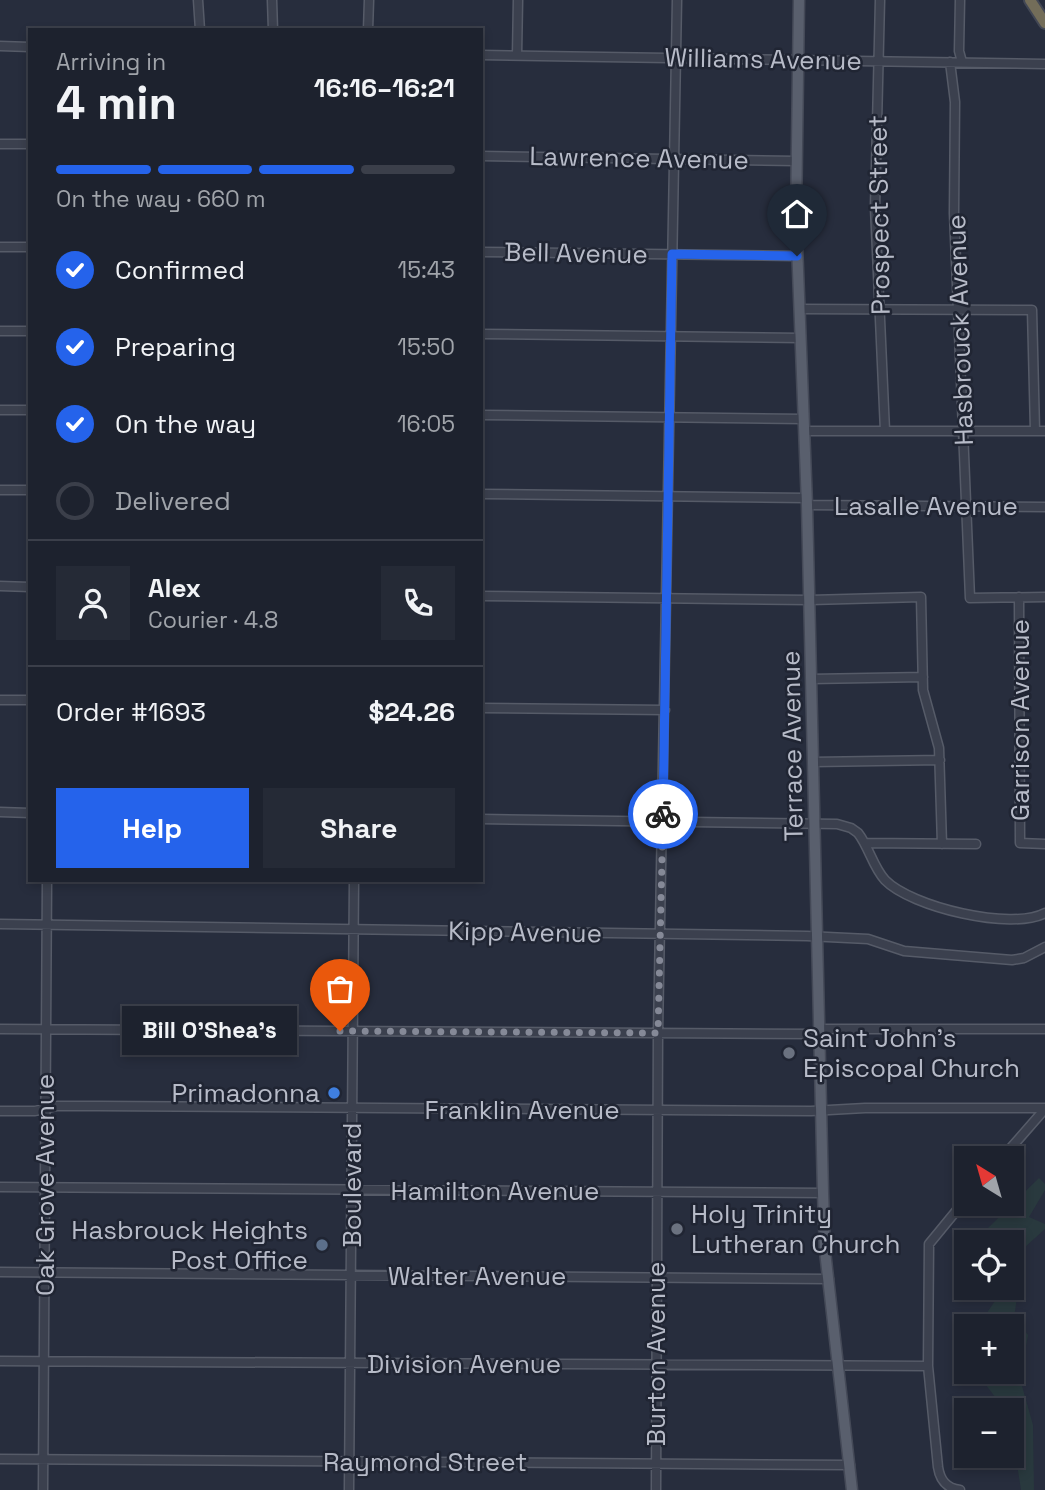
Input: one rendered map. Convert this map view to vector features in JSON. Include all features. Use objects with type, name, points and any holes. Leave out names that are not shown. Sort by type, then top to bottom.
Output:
[{"type":"highway","points":[[1030,0],[1045,23]]},
{"type":"main road","name":"Terrace Avenue","points":[[799,0],[797,256],[810,600],[823,1193],[829,1279],[852,1490]]},
{"type":"street","points":[[198,0],[201,28]]},
{"type":"street","points":[[272,0],[273,28]]},
{"type":"street","points":[[369,0],[369,28]]},
{"type":"street","points":[[517,55],[518,0]]},
{"type":"street","name":"Burton Avenue","points":[[656,1490],[658,1033],[666,934],[663,822],[677,0]]},
{"type":"street","name":"Prospect Street","points":[[880,0],[875,206],[885,431]]},
{"type":"street","points":[[960,0],[959,51],[962,62]]},
{"type":"street","points":[[0,46],[28,47]]},
{"type":"street","name":"Williams Avenue","points":[[483,55],[1045,64]]},
{"type":"street","name":"Hasbrouck Avenue","points":[[950,62],[955,102],[954,213],[970,598],[1020,597]]},
{"type":"street","points":[[0,144],[28,144]]},
{"type":"street","name":"Lawrence Avenue","points":[[483,156],[797,161]]},
{"type":"street","points":[[0,247],[28,247]]},
{"type":"street","name":"Bell Avenue","points":[[483,252],[797,256]]},
{"type":"street","points":[[800,309],[1032,310],[1035,431]]},
{"type":"street","points":[[0,331],[28,331]]},
{"type":"street","points":[[483,334],[801,338]]},
{"type":"street","points":[[0,410],[28,410]]},
{"type":"street","points":[[483,415],[804,419]]},
{"type":"street","points":[[804,431],[1045,431]]},
{"type":"street","points":[[0,490],[28,490]]},
{"type":"street","name":"Lasalle Avenue","points":[[483,494],[1045,507]]},
{"type":"street","points":[[0,586],[28,587]]},
{"type":"street","points":[[483,596],[810,600],[920,597],[923,677],[940,760],[942,844]]},
{"type":"street","points":[[1020,597],[1045,597]]},
{"type":"street","name":"Garrison Avenue","points":[[1020,597],[1020,843],[1045,844]]},
{"type":"street","points":[[811,680],[923,677]]},
{"type":"street","points":[[0,700],[28,701]]},
{"type":"street","points":[[483,708],[665,710]]},
{"type":"street","points":[[813,762],[940,760]]},
{"type":"street","points":[[0,812],[28,813]]},
{"type":"street","points":[[483,819],[844,825],[858,833],[888,883],[926,904],[1005,918],[1028,918],[1045,913]]},
{"type":"street","points":[[865,843],[976,844]]},
{"type":"street","name":"Oak Grove Avenue","points":[[43,1490],[47,882]]},
{"type":"street","name":"Boulevard","points":[[349,1490],[354,882]]},
{"type":"street","name":"Kipp Avenue","points":[[0,924],[816,937],[866,939],[904,951],[1012,960],[1028,957],[1045,947]]},
{"type":"street","points":[[0,1029],[658,1033],[1045,1029]]},
{"type":"street","name":"Franklin Avenue","points":[[0,1111],[99,1106],[658,1110],[1045,1108]]},
{"type":"street","points":[[1012,1146],[1045,1108]]},
{"type":"street","name":"Hamilton Avenue","points":[[0,1187],[823,1193]]},
{"type":"street","points":[[954,1214],[929,1244],[928,1366],[939,1472],[948,1486],[960,1490]]},
{"type":"street","name":"Walter Avenue","points":[[0,1272],[829,1279]]},
{"type":"street","name":"Division Avenue","points":[[0,1361],[928,1366]]},
{"type":"street","name":"Raymond Street","points":[[0,1459],[850,1465]]},
{"type":"shaded area","points":[[1039,1178],[1045,1184],[1045,1190],[1029,1217],[1045,1224],[1045,1229],[1025,1247],[1024,1253],[1024,1230],[986,1230],[1000,1216],[1024,1216],[1024,1193]]},
{"type":"shaded area","points":[[996,1300],[1017,1300],[1014,1314],[986,1314]]},
{"type":"shaded area","points":[[1024,1330],[1028,1335],[1024,1357]]},
{"type":"shaded area","points":[[985,1384],[1021,1384],[1033,1425],[1034,1490],[1021,1490],[1018,1468],[1024,1468],[1024,1398],[996,1398]]},
{"type":"way so far","points":[[340,1031],[658,1033],[663,814]]},
{"type":"place","name":"Bill O'Shea's","points":[[340,1031]]},
{"type":"place","name":"Saint John's Episcopal Church","points":[[789,1053]]},
{"type":"place","name":"Primadonna","points":[[334,1093]]},
{"type":"place","name":"Holy Trinity Lutheran Church","points":[[677,1229]]},
{"type":"place","name":"Hasbrouck Heights Post Office","points":[[322,1245]]},
{"type":"route","points":[[663,814],[672,254],[797,256]]}]
